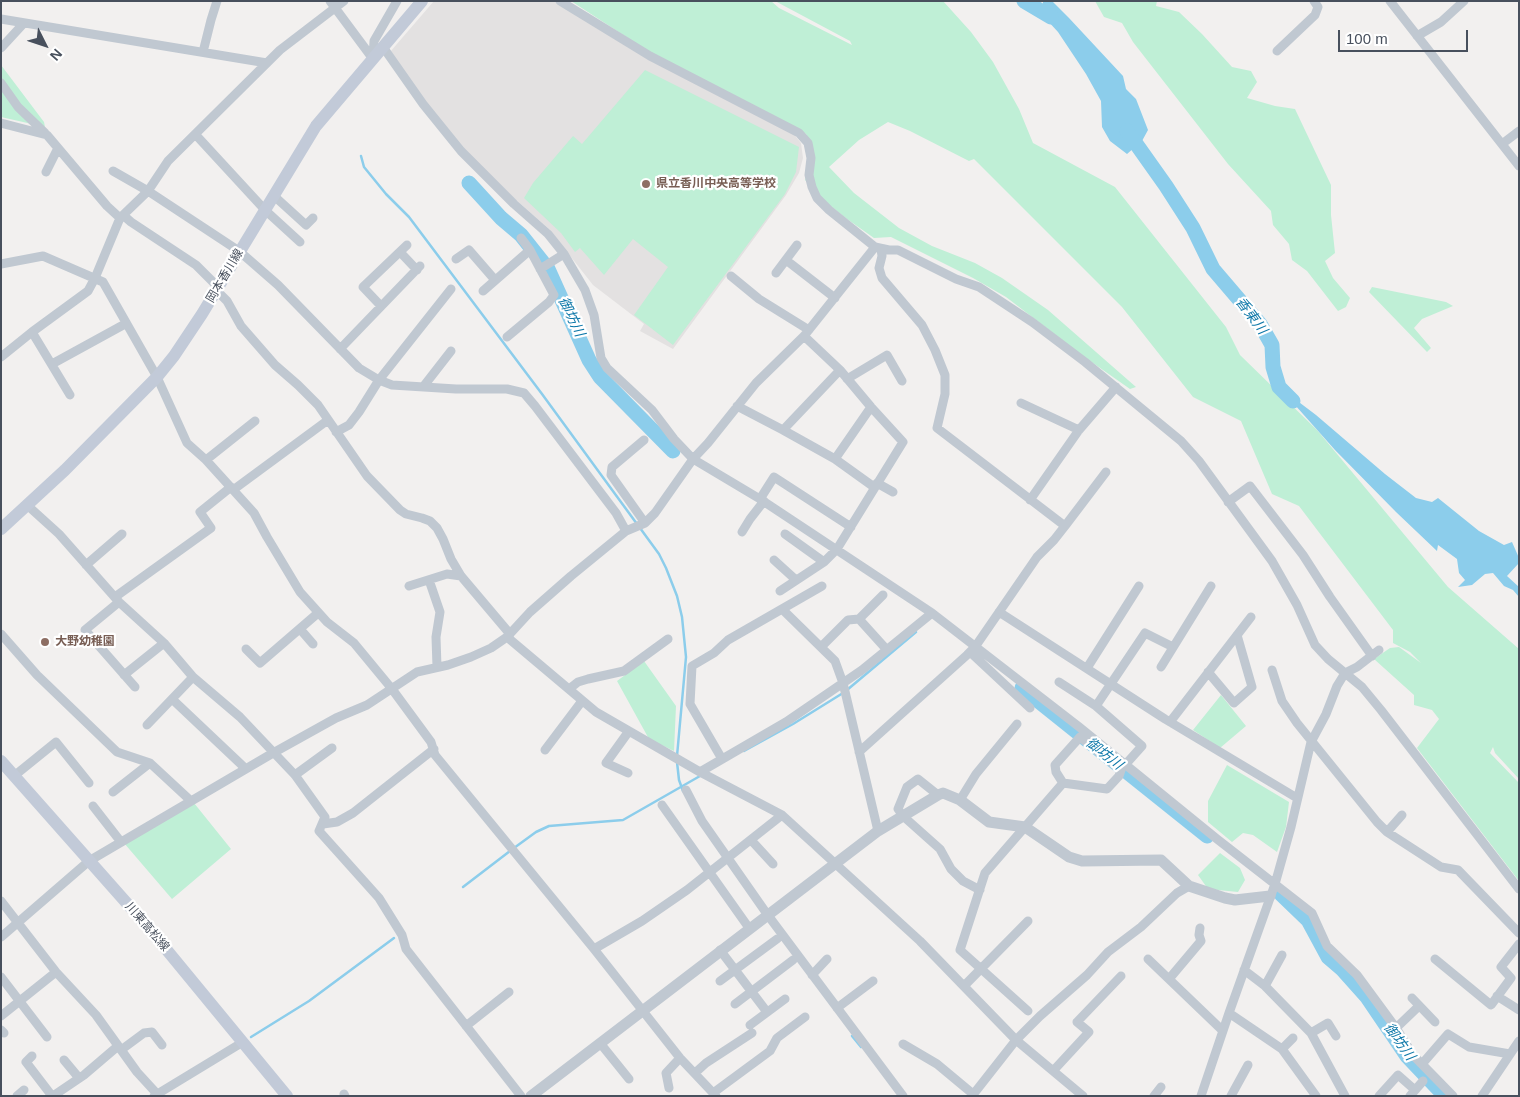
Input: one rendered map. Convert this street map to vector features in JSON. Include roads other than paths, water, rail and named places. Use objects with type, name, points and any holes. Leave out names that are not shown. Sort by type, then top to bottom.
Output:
[{"type":"main road","name":"岡本香川線","points":[[1,529],[65,470],[157,377],[189,335],[316,126],[422,1]]},
{"type":"main road","name":"川東高松線","points":[[1,762],[147,926],[287,1096]]},
{"type":"street","points":[[203,52],[210,20],[217,1]]},
{"type":"street","points":[[1,357],[88,291],[121,216],[148,191],[168,161],[280,50],[333,4],[344,1]]},
{"type":"street","points":[[373,59],[374,42],[397,1]]},
{"type":"street","points":[[560,1],[650,56],[799,132],[808,143],[811,158],[810,175],[817,198],[829,210],[878,248],[882,256],[879,268],[882,278],[922,325],[935,350],[945,375],[945,394],[937,428],[1065,526]]},
{"type":"street","points":[[1277,50],[1315,15],[1318,7],[1314,1]]},
{"type":"street","points":[[1390,1],[1519,166]]},
{"type":"street","points":[[1417,36],[1441,22],[1464,1]]},
{"type":"street","points":[[333,4],[373,59]]},
{"type":"street","points":[[1,20],[267,63]]},
{"type":"street","points":[[1,48],[24,23]]},
{"type":"street","points":[[383,47],[423,104],[461,152],[548,234],[564,254],[585,290],[594,315],[601,358],[607,368],[652,410],[674,440],[693,459],[762,500],[932,613],[1030,708]]},
{"type":"street","points":[[1,84],[18,107],[47,135],[107,206],[196,265],[227,301],[241,326],[275,365],[318,405],[367,476],[400,510],[406,514],[422,518],[437,528],[451,560],[461,576],[509,635],[596,712],[700,772],[782,815],[920,941],[1016,1040],[1083,1096]]},
{"type":"street","points":[[1,122],[47,135]]},
{"type":"street","points":[[1502,144],[1519,131]]},
{"type":"street","points":[[195,134],[265,210],[300,242]]},
{"type":"street","points":[[46,172],[58,148]]},
{"type":"street","points":[[113,171],[148,191],[239,251],[278,286],[359,368],[379,380],[392,384],[422,387],[456,390],[507,390],[524,393],[616,513],[626,531]]},
{"type":"street","points":[[273,195],[306,225],[313,218]]},
{"type":"street","points":[[507,337],[549,302],[554,295],[530,250],[521,238]]},
{"type":"street","points":[[381,306],[363,287],[407,245]]},
{"type":"street","points":[[776,273],[797,245]]},
{"type":"street","points":[[1,937],[89,861],[273,753],[336,718],[367,705],[416,672],[448,665],[471,657],[491,648],[509,635],[530,612],[570,576],[626,531],[645,523],[655,513],[693,459],[736,406],[756,383],[807,333],[878,248]]},
{"type":"street","points":[[878,248],[898,250],[956,279],[979,287],[1032,322],[1116,387],[1181,441],[1199,461],[1272,561],[1297,605],[1315,645],[1328,659],[1362,687],[1519,889]]},
{"type":"street","points":[[456,259],[468,250],[495,280]]},
{"type":"street","points":[[483,291],[530,250]]},
{"type":"street","points":[[340,349],[418,268],[400,252]]},
{"type":"street","points":[[540,268],[564,254]]},
{"type":"street","points":[[1,264],[43,256],[103,282],[157,377],[188,443],[254,513],[300,592],[338,632],[354,643],[392,689],[431,742],[435,755],[594,949],[680,1058],[715,1094],[770,1051],[778,1038],[805,1017]]},
{"type":"street","points":[[786,260],[835,298]]},
{"type":"street","points":[[731,276],[807,333],[903,442],[837,549],[824,562],[780,591]]},
{"type":"street","points":[[336,432],[348,425],[359,412],[379,380],[451,289]]},
{"type":"street","points":[[52,364],[126,324]]},
{"type":"street","points":[[32,332],[70,396]]},
{"type":"street","points":[[422,387],[451,352]]},
{"type":"street","points":[[847,379],[887,356],[902,381]]},
{"type":"street","points":[[783,430],[840,370]]},
{"type":"street","points":[[1030,500],[1079,430],[1116,387]]},
{"type":"street","points":[[1021,403],[1079,430]]},
{"type":"street","points":[[736,406],[835,459],[876,485],[893,492]]},
{"type":"street","points":[[835,459],[871,407]]},
{"type":"street","points":[[206,460],[256,420]]},
{"type":"street","points":[[135,686],[86,630],[117,600],[211,528],[200,512],[328,420]]},
{"type":"street","points":[[644,440],[612,467],[611,475],[645,523]]},
{"type":"street","points":[[859,752],[972,650],[1037,557],[1065,526],[1106,472]]},
{"type":"street","points":[[742,532],[774,477],[851,527]]},
{"type":"street","points":[[1202,1095],[1222,1031],[1275,884],[1291,827],[1311,742],[1345,673],[1376,653],[1330,597],[1303,555],[1250,486],[1228,502]]},
{"type":"street","points":[[28,505],[59,534],[117,600],[164,643],[193,677],[240,717],[295,775],[325,817],[319,831],[380,898],[402,935],[406,949],[521,1096]]},
{"type":"street","points":[[86,565],[122,534]]},
{"type":"street","points":[[785,534],[824,562]]},
{"type":"street","points":[[774,560],[796,580]]},
{"type":"street","points":[[409,586],[448,574],[461,576]]},
{"type":"street","points":[[429,580],[440,612],[436,637],[436,667]]},
{"type":"street","points":[[722,759],[690,704],[692,666],[714,653],[728,640],[822,586]]},
{"type":"street","points":[[1087,668],[1139,586]]},
{"type":"street","points":[[1161,667],[1211,586]]},
{"type":"street","points":[[821,647],[848,620],[859,619],[883,594]]},
{"type":"street","points":[[783,610],[835,661],[843,683],[878,831]]},
{"type":"street","points":[[246,649],[260,663],[318,612]]},
{"type":"street","points":[[1000,612],[1170,722],[1297,798]]},
{"type":"street","points":[[700,772],[786,722],[843,683],[932,613]]},
{"type":"street","points":[[1170,722],[1252,617]]},
{"type":"street","points":[[859,619],[887,650]]},
{"type":"street","points":[[300,629],[313,644]]},
{"type":"street","points":[[1096,706],[1145,633],[1173,647]]},
{"type":"street","points":[[1,634],[37,675],[117,752],[150,763],[191,801]]},
{"type":"street","points":[[1208,672],[1234,703],[1252,687],[1237,635]]},
{"type":"street","points":[[569,689],[578,682],[624,671],[668,639]]},
{"type":"street","points":[[124,675],[164,643]]},
{"type":"street","points":[[972,650],[1078,726],[1217,839],[1312,912],[1327,946],[1357,975],[1396,1028],[1413,1055],[1453,1096]]},
{"type":"street","points":[[1272,670],[1282,701],[1311,742],[1356,798],[1387,832],[1441,867],[1458,870],[1519,933]]},
{"type":"street","points":[[147,725],[193,677]]},
{"type":"street","points":[[1059,682],[1096,706],[1142,746],[1125,765]]},
{"type":"street","points":[[172,699],[246,770]]},
{"type":"street","points":[[545,750],[582,701]]},
{"type":"street","points":[[960,800],[976,774],[1017,724]]},
{"type":"street","points":[[628,774],[606,763],[629,731]]},
{"type":"street","points":[[1080,737],[1120,770],[1119,776],[1106,789],[1064,783],[1056,772],[1056,764],[1080,737]]},
{"type":"street","points":[[14,776],[56,742],[89,783]]},
{"type":"street","points":[[295,775],[332,748]]},
{"type":"street","points":[[323,824],[337,822],[353,814],[434,749]]},
{"type":"street","points":[[113,792],[150,763]]},
{"type":"street","points":[[938,795],[918,779],[907,787],[898,809],[903,816],[940,849],[951,869],[964,881],[980,890]]},
{"type":"street","points":[[1028,1011],[960,950],[986,873],[1064,783]]},
{"type":"street","points":[[686,790],[702,820],[767,914],[890,1076],[903,1096]]},
{"type":"street","points":[[531,1096],[878,831],[943,793],[960,800],[990,822],[1025,827],[1069,857],[1082,861],[1161,860],[1189,886],[1235,900],[1270,896]]},
{"type":"street","points":[[662,804],[749,928]]},
{"type":"street","points":[[93,806],[121,842]]},
{"type":"street","points":[[594,949],[642,921],[710,873],[782,815]]},
{"type":"street","points":[[1387,832],[1402,815]]},
{"type":"street","points":[[751,840],[773,864]]},
{"type":"street","points":[[903,1044],[937,1064],[972,1095],[1016,1040],[1070,988],[1087,975],[1108,952],[1141,927],[1178,893],[1189,886]]},
{"type":"street","points":[[1,901],[56,972],[96,1015],[137,1072],[157,1095],[243,1042]]},
{"type":"street","points":[[964,986],[1028,921]]},
{"type":"street","points":[[1169,979],[1201,941],[1199,935],[1200,928]]},
{"type":"street","points":[[720,982],[777,939]]},
{"type":"street","points":[[1435,959],[1491,1005],[1511,978],[1501,967],[1519,944]]},
{"type":"street","points":[[720,950],[767,1012]]},
{"type":"street","points":[[1265,986],[1282,955]]},
{"type":"street","points":[[812,975],[827,959]]},
{"type":"street","points":[[1148,959],[1222,1031]]},
{"type":"street","points":[[735,1004],[793,960]]},
{"type":"street","points":[[1244,970],[1265,986],[1311,1033],[1345,1096]]},
{"type":"street","points":[[1,1016],[56,972]]},
{"type":"street","points":[[1053,1071],[1089,1032],[1077,1022],[1121,976]]},
{"type":"street","points":[[1,977],[47,1037]]},
{"type":"street","points":[[837,1008],[873,981]]},
{"type":"street","points":[[466,1026],[509,992]]},
{"type":"street","points":[[1497,996],[1519,1010]]},
{"type":"street","points":[[1412,998],[1435,1022]]},
{"type":"street","points":[[695,1073],[751,1029],[767,1012],[785,999]]},
{"type":"street","points":[[1396,1028],[1419,1006]]},
{"type":"street","points":[[1229,1012],[1282,1049],[1316,1096]]},
{"type":"street","points":[[1311,1033],[1328,1024],[1336,1036]]},
{"type":"street","points":[[32,1056],[26,1062],[53,1096],[144,1033],[152,1032],[162,1045]]},
{"type":"street","points":[[1422,1064],[1448,1034],[1469,1047],[1510,1054]]},
{"type":"street","points":[[1282,1049],[1293,1038]]},
{"type":"street","points":[[1482,1096],[1519,1041]]},
{"type":"street","points":[[600,1044],[629,1079]]},
{"type":"street","points":[[670,1088],[666,1073],[680,1058]]},
{"type":"street","points":[[64,1060],[78,1078]]},
{"type":"street","points":[[1231,1096],[1248,1065]]},
{"type":"street","points":[[1380,1096],[1398,1075],[1412,1093],[1423,1081]]},
{"type":"street","points":[[1154,1096],[1161,1088]]},
{"type":"water","points":[[1043,1],[1052,1],[1069,18],[1123,76],[1126,89],[1136,99],[1148,130],[1142,141],[1127,154],[1110,141],[1102,127],[1101,101],[1086,74],[1058,32],[1035,7],[1043,4]]},
{"type":"water","points":[[1279,387],[1316,415],[1416,498],[1432,502],[1438,498],[1479,531],[1504,545],[1512,542],[1519,558],[1519,563],[1507,576],[1519,587],[1519,597],[1513,590],[1504,586],[1493,573],[1485,574],[1472,585],[1458,587],[1465,580],[1459,573],[1457,559],[1438,545],[1437,551],[1396,512],[1335,450]]},
{"type":"waterway","name":"香東川","points":[[1024,1],[1051,17]]},
{"type":"waterway","name":"香東川","points":[[1127,131],[1193,228],[1213,269],[1260,324],[1272,345],[1273,367],[1279,387],[1293,401]]},
{"type":"waterway","points":[[361,156],[364,167],[386,194],[409,217],[637,524]]},
{"type":"waterway","name":"御坊川","points":[[469,183],[501,218],[521,235],[548,269],[589,360],[600,377],[673,451]]},
{"type":"waterway","points":[[640,528],[659,554],[666,568],[677,596],[682,617],[686,657],[677,756]]},
{"type":"waterway","points":[[847,690],[916,632]]},
{"type":"waterway","name":"御坊川","points":[[1022,688],[1207,836]]},
{"type":"waterway","points":[[744,751],[843,693]]},
{"type":"waterway","points":[[677,762],[679,780],[683,791]]},
{"type":"waterway","points":[[514,848],[536,832],[549,826],[623,820],[700,776]]},
{"type":"waterway","points":[[463,887],[510,851]]},
{"type":"waterway","name":"御坊川","points":[[1281,894],[1308,920],[1328,957],[1342,969],[1367,997],[1407,1056],[1445,1096]]},
{"type":"waterway","points":[[251,1037],[309,1001],[394,938]]},
{"type":"waterway","points":[[852,1036],[861,1047]]},
{"type":"place","name":"県立香川中央高等学校","points":[[646,184]]},
{"type":"place","name":"大野幼稚園","points":[[45,642]]}]
